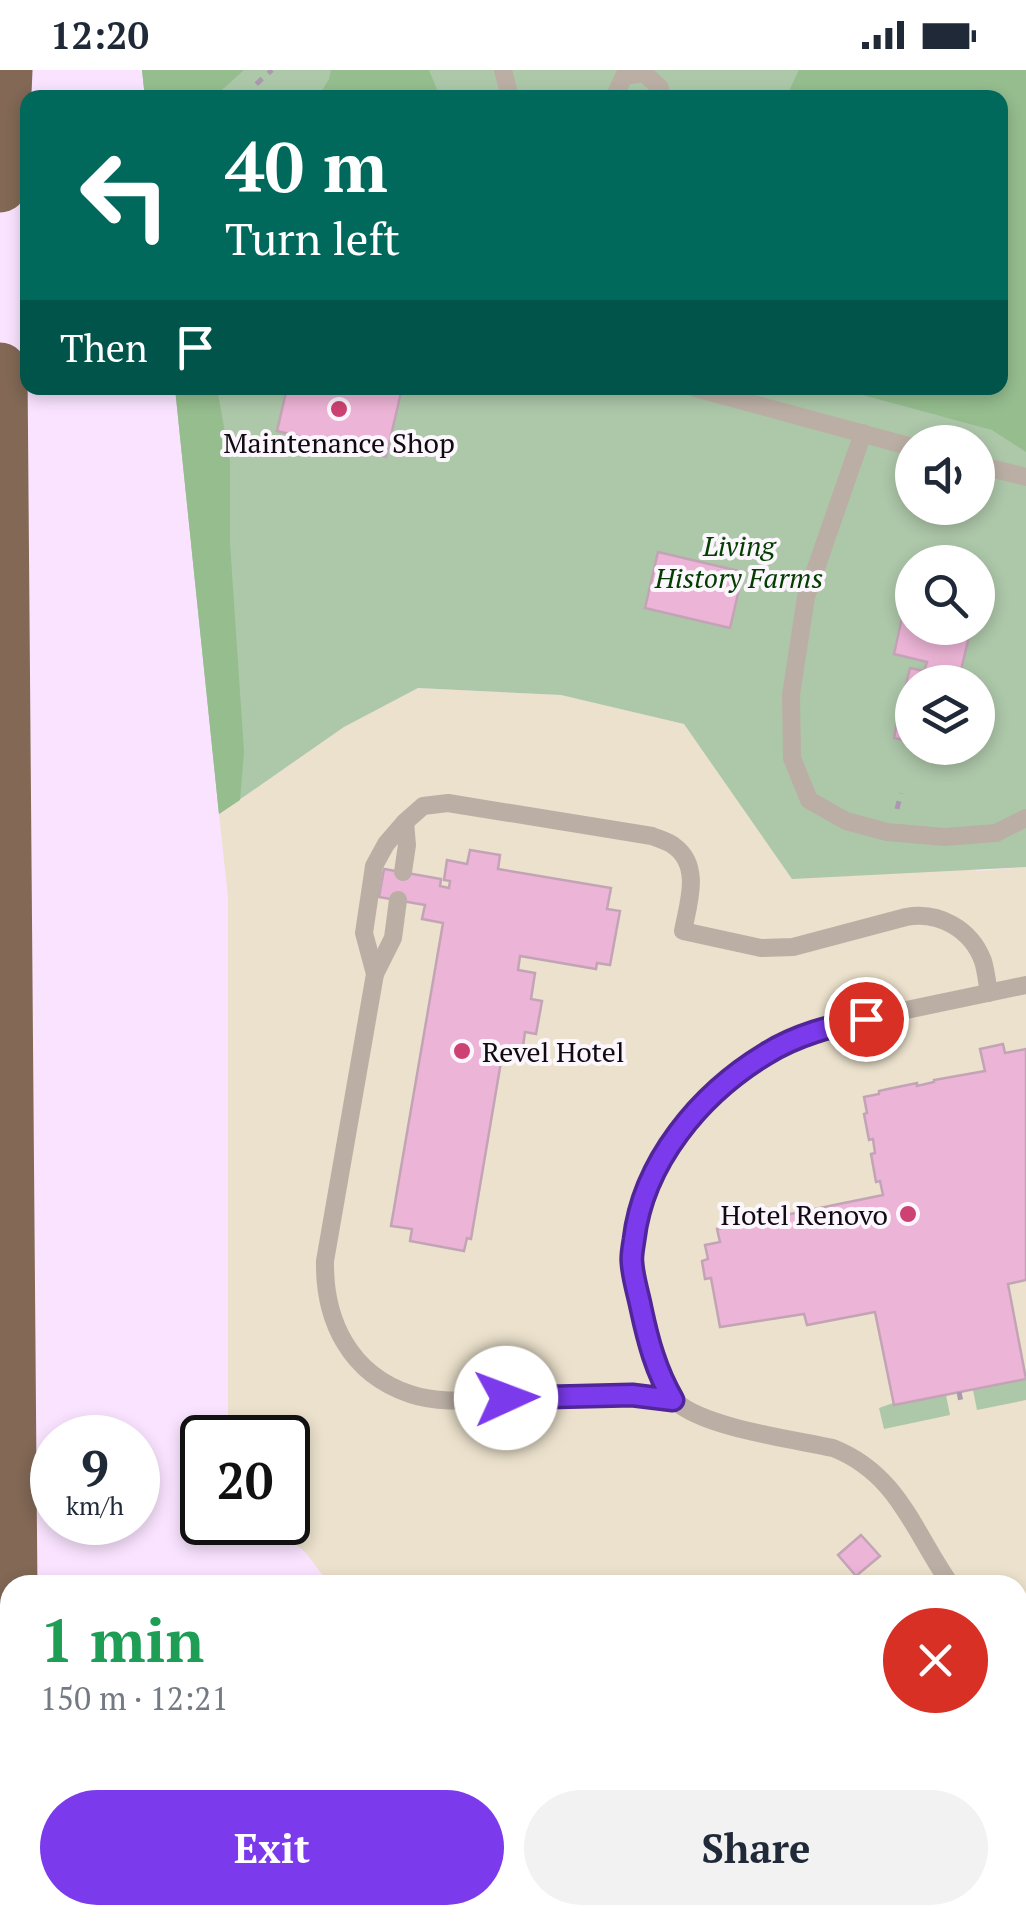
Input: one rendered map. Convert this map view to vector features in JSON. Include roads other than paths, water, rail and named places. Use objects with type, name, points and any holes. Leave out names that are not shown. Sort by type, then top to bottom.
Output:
[{"type":"highway","points":[[0,185],[5,70]]},
{"type":"highway","points":[[0,370],[10,1575]]},
{"type":"lane","points":[[618,90],[624,76],[644,73],[660,90]]},
{"type":"lane","points":[[721,395],[895,442]]},
{"type":"lane","points":[[863,433],[806,597],[791,696],[792,758],[809,800],[846,822],[888,832],[944,837],[996,832],[1026,818]]},
{"type":"lane","points":[[995,469],[1026,477]]},
{"type":"lane","points":[[375,974],[364,933],[374,866],[386,844],[423,806],[448,802],[652,836],[668,842],[682,854],[692,876],[683,931],[723,941],[761,948],[792,947],[906,917],[937,917],[962,931],[972,942],[982,959],[990,993]]},
{"type":"lane","points":[[402,872],[405,822]]},
{"type":"lane","points":[[398,900],[393,938],[375,974],[325,1261],[328,1306],[353,1355],[385,1383],[412,1395],[447,1400],[632,1395],[673,1400],[711,1422],[833,1448],[878,1476],[914,1521],[945,1575]]},
{"type":"lane","points":[[673,1400],[648,1344],[632,1260],[643,1198],[679,1132],[737,1073],[767,1052],[796,1039],[834,1026],[1026,985]]},
{"type":"place","name":"Maintenance Shop","points":[[339,409]]},
{"type":"place","name":"Revel Hotel","points":[[462,1051]]},
{"type":"place","name":"Hotel Renovo","points":[[908,1214]]},
{"type":"park label","name":"Living History Farms","points":[[739,561]]}]
